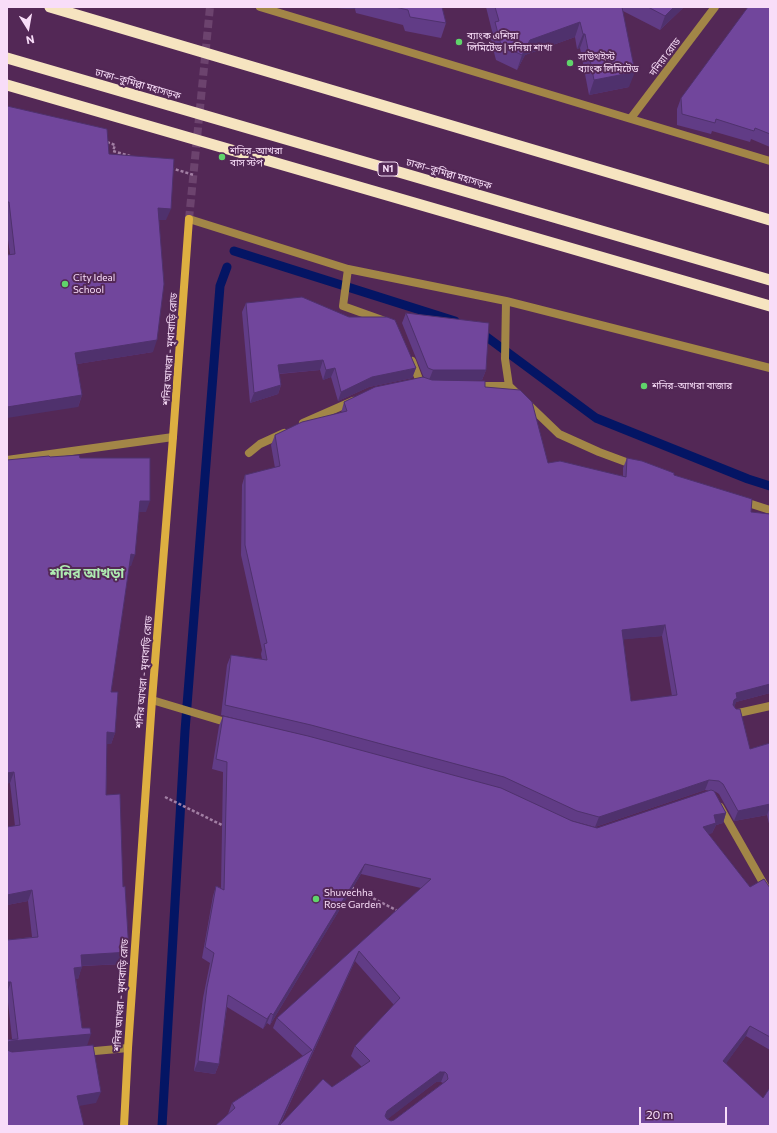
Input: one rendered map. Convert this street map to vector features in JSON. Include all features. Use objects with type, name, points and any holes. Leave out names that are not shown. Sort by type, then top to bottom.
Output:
[{"type":"highway","points":[[50,7],[770,220]]},
{"type":"highway","name":"ঢাকা–কুমিল্লা মহাসড়ক","points":[[7,58],[770,280]]},
{"type":"highway","points":[[7,85],[770,306]]},
{"type":"main road","name":"শনির আখরা - মৃধাবাড়ি রোড","points":[[124,1126],[145,787],[189,219]]},
{"type":"street","points":[[260,7],[770,161]]},
{"type":"street","name":"দনিয়া রোড","points":[[631,118],[715,7]]},
{"type":"street","points":[[189,219],[348,269],[506,301],[770,368]]},
{"type":"street","points":[[348,269],[343,306],[396,325]]},
{"type":"street","points":[[506,301],[504,359],[509,386],[559,434],[599,452],[641,467]]},
{"type":"street","points":[[408,353],[417,382],[428,385],[436,385]]},
{"type":"street","points":[[465,386],[509,386]]},
{"type":"street","points":[[249,453],[260,444],[364,396]]},
{"type":"street","points":[[7,460],[173,437]]},
{"type":"street","points":[[736,500],[770,510]]},
{"type":"street","points":[[152,700],[241,726]]},
{"type":"street","points":[[734,714],[770,706]]},
{"type":"street","points":[[714,797],[770,895]]},
{"type":"street","points":[[75,1053],[128,1048]]},
{"type":"path","points":[[103,140],[115,145],[113,151],[136,158]]},
{"type":"path","points":[[166,166],[194,175]]},
{"type":"path","points":[[145,787],[230,829]]},
{"type":"path","points":[[350,887],[400,911]]},
{"type":"building","points":[[395,7],[442,7],[446,23],[410,17],[408,10]]},
{"type":"building","points":[[495,7],[622,7],[635,72],[594,80],[585,34],[583,34],[580,22],[530,40],[522,55],[501,45],[495,22],[499,21]]},
{"type":"building","points":[[648,7],[674,7],[665,16]]},
{"type":"building","points":[[748,7],[770,7],[770,134],[755,128],[754,131],[716,119],[715,123],[682,114],[681,98]]},
{"type":"building","points":[[7,106],[107,129],[109,154],[174,159],[171,209],[158,208],[164,284],[157,340],[75,353],[82,395],[7,407],[7,255],[15,254],[9,202],[7,202]]},
{"type":"building","points":[[302,297],[349,317],[387,317],[395,320],[416,368],[372,377],[341,392],[335,368],[326,370],[323,360],[278,365],[281,385],[254,393],[246,303]]},
{"type":"building","points":[[406,313],[489,323],[486,370],[433,370],[428,368]]},
{"type":"building","points":[[423,377],[432,380],[485,381],[485,387],[520,390],[532,402],[548,463],[560,461],[626,477],[627,458],[642,461],[674,473],[674,475],[752,499],[751,512],[770,514],[770,684],[736,693],[737,698],[734,700],[733,705],[736,709],[740,709],[750,749],[770,743],[770,804],[738,811],[723,784],[719,781],[709,780],[599,817],[577,811],[504,777],[311,725],[225,705],[231,655],[267,660],[264,644],[267,643],[245,545],[245,475],[280,466],[275,435],[302,422],[347,411],[344,402],[375,387]],"holes":[[[665,625],[677,695],[631,701],[622,630]]]},
{"type":"building","points":[[79,455],[80,458],[150,458],[150,501],[140,501],[135,555],[131,554],[111,692],[118,692],[115,733],[107,732],[106,795],[120,794],[123,887],[125,886],[129,952],[81,955],[82,967],[74,968],[82,1028],[90,1028],[91,1034],[11,1041],[7,1044],[7,1040],[18,1039],[11,982],[7,982],[7,940],[38,937],[32,890],[7,895],[7,827],[20,825],[14,772],[7,773],[7,460]]},
{"type":"building","points":[[223,716],[308,736],[501,788],[572,821],[597,828],[711,790],[714,791],[726,813],[714,815],[716,823],[703,827],[750,887],[764,879],[770,888],[770,1037],[750,1026],[723,1061],[763,1098],[770,1089],[770,1126],[279,1126],[323,1079],[332,1087],[370,1061],[355,1046],[400,998],[359,951],[278,1126],[215,1126],[235,1108],[232,1103],[312,1050],[277,1018],[431,879],[365,864],[273,1015],[271,1013],[267,1019],[228,995],[219,1064],[198,1061],[207,987],[214,953],[205,947],[216,886],[224,890],[227,762],[216,759]],"holes":[[[440,1072],[445,1072],[448,1079],[446,1081],[394,1120],[391,1121],[387,1119],[385,1116],[387,1111]]]},
{"type":"building","points":[[93,1045],[101,1092],[77,1096],[84,1126],[7,1126],[7,1050],[12,1052]]},
{"type":"waterway","points":[[234,251],[455,321]]},
{"type":"waterway","points":[[162,1126],[185,731],[220,286],[227,267]]},
{"type":"waterway","points":[[480,332],[596,418],[748,479],[770,486]]},
{"type":"tunnel","points":[[189,219],[210,7]]},
{"type":"place","name":"ব্যাংক এশিয়া লিমিটেড | দনিয়া শাখা","points":[[459,42]]},
{"type":"place","name":"সাউথইস্ট ব্যাংক লিমিটেড","points":[[570,63]]},
{"type":"place","name":"শনির-আখরা বাস স্টপ","points":[[222,157]]},
{"type":"place","name":"City Ideal School","points":[[65,284]]},
{"type":"place","name":"শনির-আখরা বাজার","points":[[644,386]]},
{"type":"place","name":"Shuvechha Rose Garden","points":[[316,899]]},
{"type":"district","name":"শনির আখড়া","points":[[87,573]]}]
